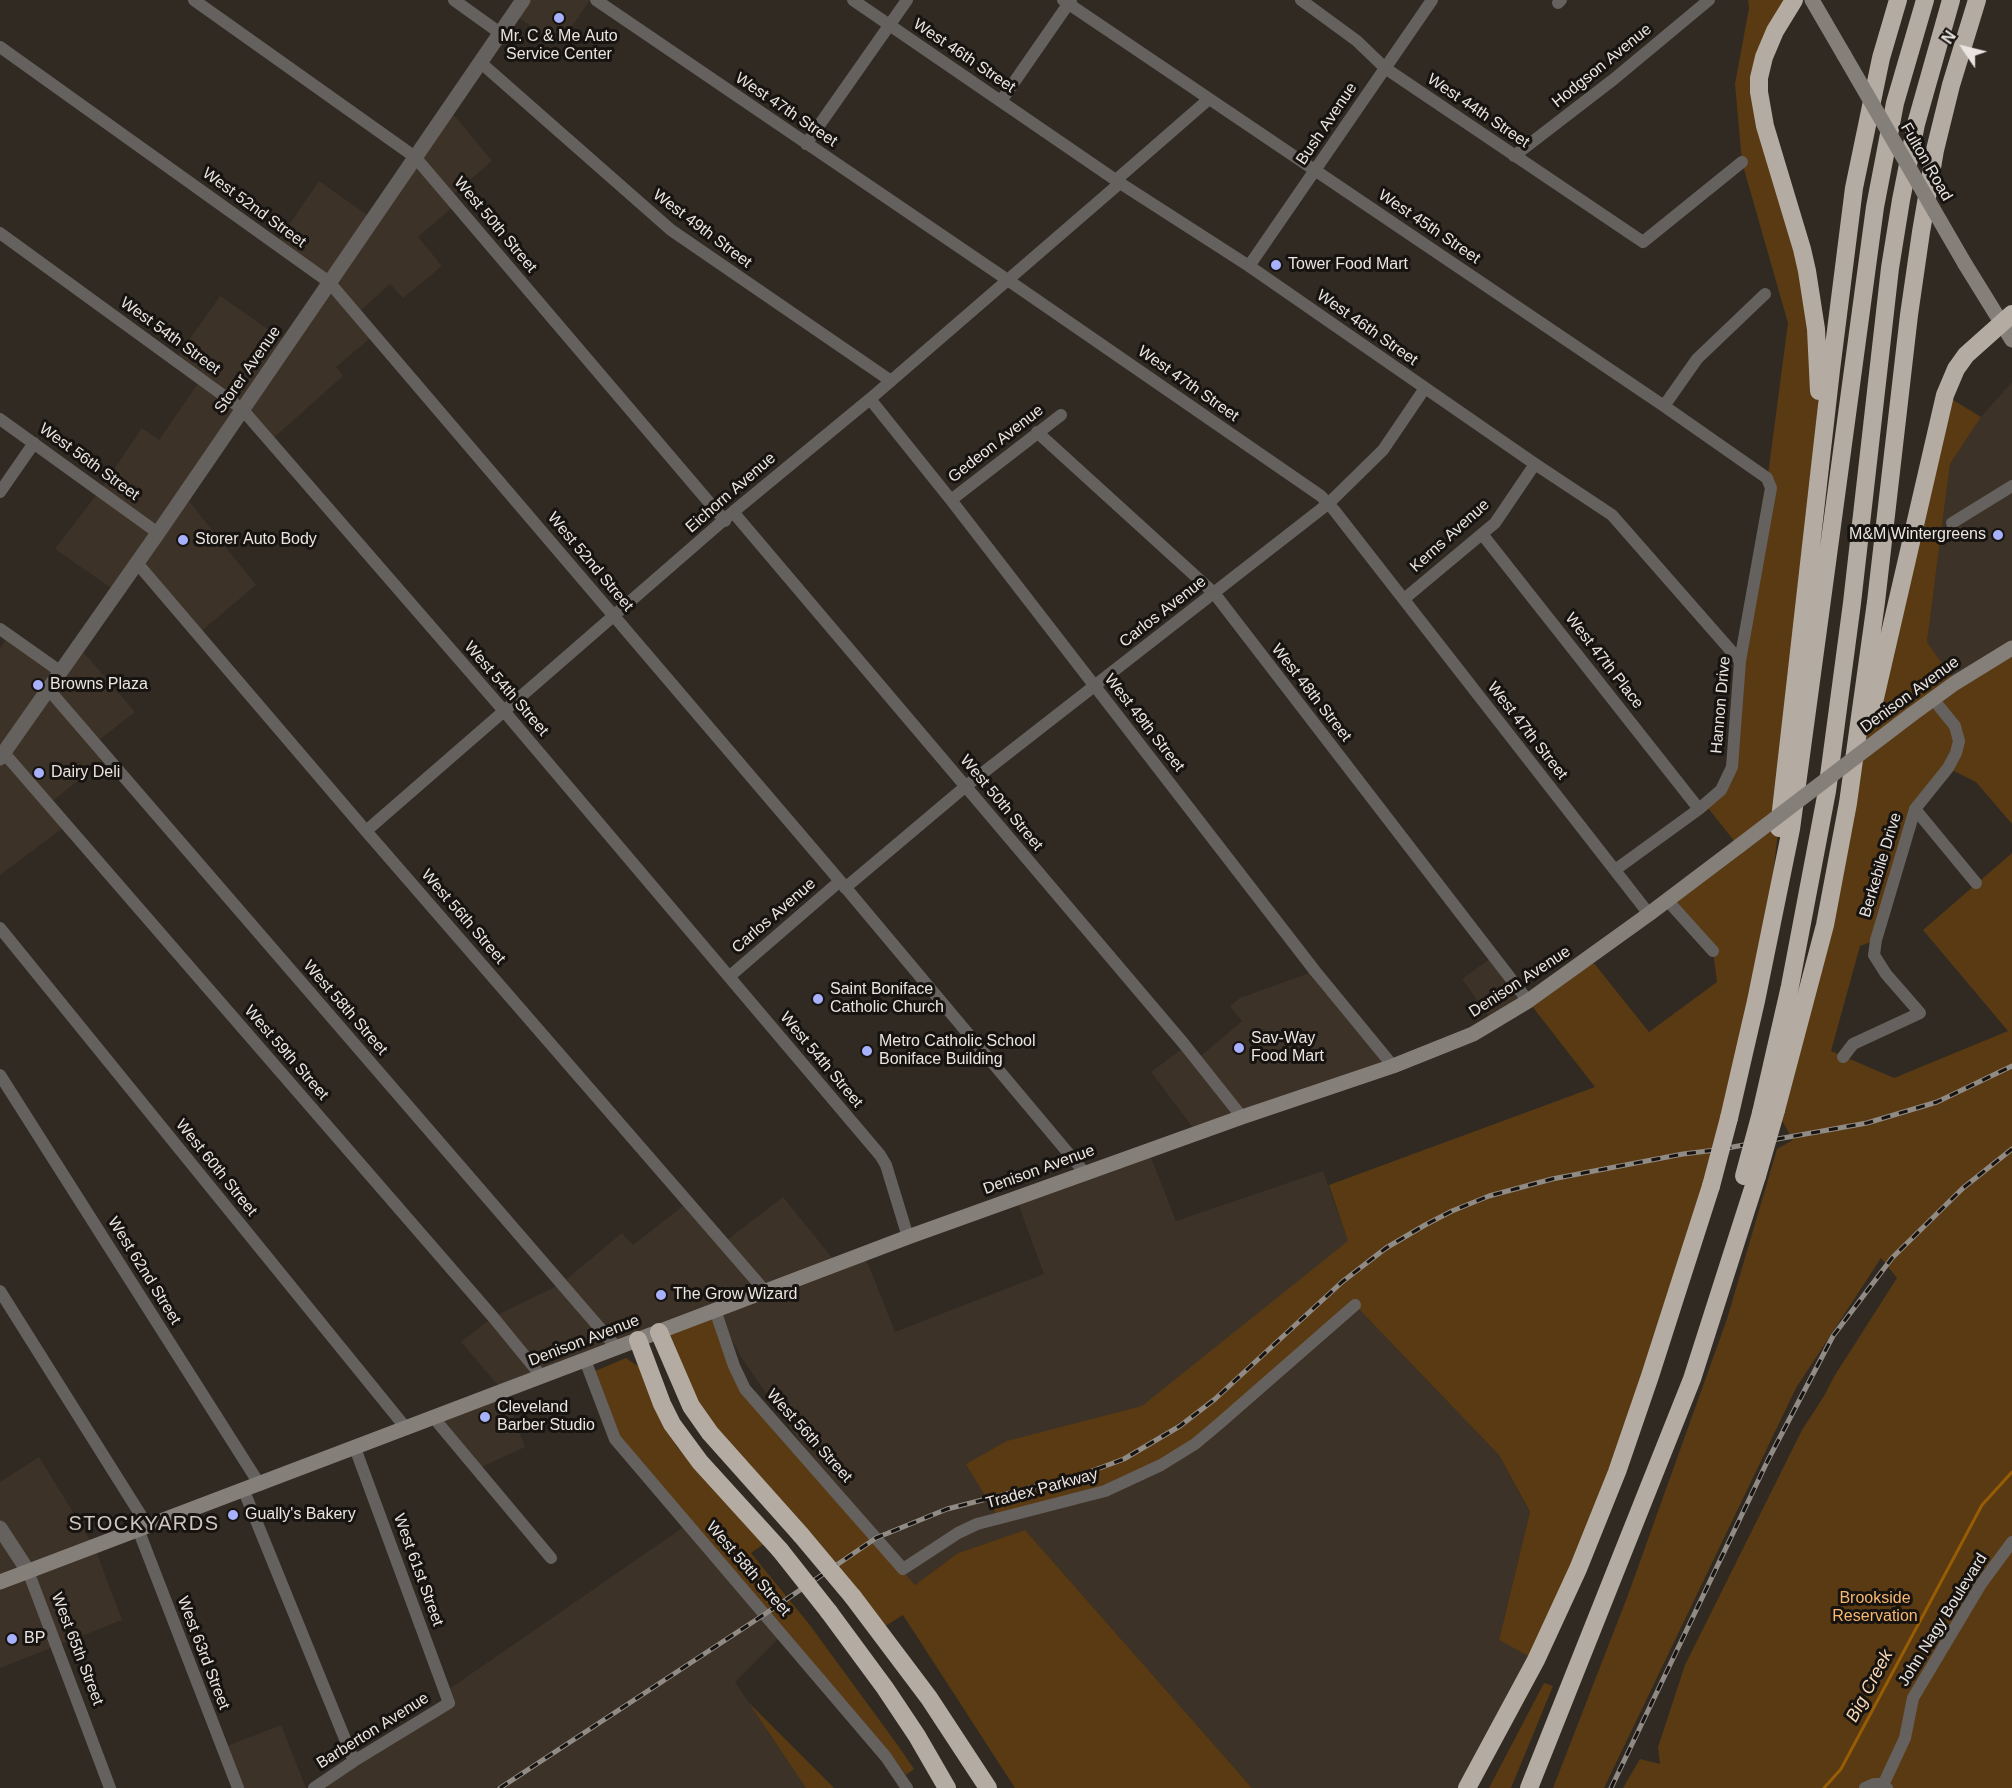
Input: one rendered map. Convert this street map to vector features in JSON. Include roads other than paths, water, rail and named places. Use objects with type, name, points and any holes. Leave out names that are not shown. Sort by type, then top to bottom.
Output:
[{"type":"highway","points":[[1794,0],[1775,32],[1764,57],[1759,92],[1765,126],[1802,249],[1816,329],[1818,417],[1810,549]]},
{"type":"highway","points":[[1756,1001],[1854,188],[1881,58],[1898,0]]},
{"type":"highway","points":[[1467,1788],[1536,1660],[1578,1569],[1617,1472],[1711,1186],[1729,1118],[1756,1001],[1791,829],[1875,207],[1895,103],[1925,0]]},
{"type":"highway","points":[[1768,1112],[1827,791],[1852,603],[1890,268],[1901,200],[1916,124],[1951,0]]},
{"type":"highway","points":[[1529,1788],[1700,1360],[1768,1112],[1826,925],[1848,803],[1876,602],[1907,327],[1921,232],[1938,139],[1951,85],[1977,0]]},
{"type":"highway","points":[[1848,803],[1945,395],[1956,369],[1966,355],[2007,319]]},
{"type":"highway","points":[[659,1332],[687,1398],[710,1434],[853,1597],[929,1698],[988,1788]]},
{"type":"highway","points":[[638,1340],[672,1424],[700,1462],[780,1550],[829,1612],[904,1717],[947,1788]]},
{"type":"main road","name":"Fulton Road","points":[[1812,0],[1965,264],[2007,319],[2012,340]]},
{"type":"main road","name":"Denison Avenue","points":[[0,1582],[909,1237],[1242,1116],[1392,1066],[1473,1034],[1528,1001],[1649,914],[1911,715],[1968,674],[2012,648]]},
{"type":"street","name":"West 50th Street","points":[[194,0],[415,157],[966,786],[1242,1116]]},
{"type":"street","points":[[454,0],[500,33]]},
{"type":"street","name":"Storer Avenue","points":[[2,755],[158,533],[523,0]]},
{"type":"street","name":"West 47th Street","points":[[596,0],[1008,280],[1329,503],[1649,914]]},
{"type":"street","name":"West 46th Street","points":[[853,0],[1118,181],[1249,266],[1612,515],[1740,661]]},
{"type":"street","points":[[807,144],[908,0]]},
{"type":"street","name":"West 44th Street","points":[[1300,0],[1358,41],[1385,68],[1643,242],[1742,162]]},
{"type":"street","name":"Bush Avenue","points":[[1249,266],[1432,0]]},
{"type":"street","name":"Hodgson Avenue","points":[[1514,156],[1614,79],[1709,0]]},
{"type":"street","points":[[1001,100],[1068,1]]},
{"type":"street","name":"West 45th Street","points":[[1068,1],[1758,470],[1767,478],[1771,488]]},
{"type":"street","name":"West 52nd Street","points":[[0,47],[329,282],[1084,1173]]},
{"type":"street","name":"West 49th Street","points":[[480,62],[678,236],[891,381]]},
{"type":"street","name":"Eichorn Avenue","points":[[366,831],[729,517],[1008,280],[1209,99]]},
{"type":"street","name":"West 54th Street","points":[[0,233],[242,409],[504,711],[880,1155],[886,1165],[909,1237]]},
{"type":"street","points":[[1664,406],[1697,359],[1765,294]]},
{"type":"street","name":"Carlos Avenue","points":[[730,976],[966,786],[1329,503],[1383,450],[1425,388]]},
{"type":"street","name":"West 49th Street","points":[[870,399],[951,500],[1315,971],[1392,1066]]},
{"type":"street","name":"Gedeon Avenue","points":[[951,500],[1061,415]]},
{"type":"street","name":"West 56th Street","points":[[0,418],[158,533]]},
{"type":"street","name":"West 48th Street","points":[[1037,432],[1214,593],[1528,1001]]},
{"type":"street","points":[[0,492],[34,443]]},
{"type":"street","name":"Kerns Avenue","points":[[1404,599],[1495,523],[1535,464]]},
{"type":"street","points":[[1952,523],[2012,486]]},
{"type":"street","name":"Hannon Drive","points":[[1615,870],[1722,790],[1732,767],[1740,661],[1771,488]]},
{"type":"street","name":"West 47th Place","points":[[1482,534],[1699,809]]},
{"type":"street","name":"West 56th Street","points":[[137,563],[765,1291]]},
{"type":"street","points":[[0,628],[61,672]]},
{"type":"street","name":"West 58th Street","points":[[49,690],[617,1348]]},
{"type":"street","name":"Berkebile Drive","points":[[1843,1057],[1853,1044],[1920,1013],[1886,974],[1874,955],[1876,939],[1915,809],[1948,768],[1959,741],[1955,726],[1933,699]]},
{"type":"street","name":"West 59th Street","points":[[2,755],[542,1377]]},
{"type":"street","points":[[1915,809],[1976,883]]},
{"type":"street","points":[[1667,900],[1713,951]]},
{"type":"street","name":"West 60th Street","points":[[0,928],[406,1428]]},
{"type":"street","name":"West 62nd Street","points":[[0,1075],[260,1485]]},
{"type":"street","name":"West 63rd Street","points":[[0,1291],[143,1527],[238,1788]]},
{"type":"street","name":"Tradex Parkway","points":[[903,1569],[958,1533],[977,1524],[1105,1491],[1161,1465],[1195,1444],[1220,1424],[1355,1305]]},
{"type":"street","name":"West 56th Street","points":[[715,1310],[734,1366],[745,1389],[903,1569]]},
{"type":"street","name":"West 58th Street","points":[[585,1360],[615,1439],[879,1749],[908,1788]]},
{"type":"street","points":[[433,1417],[551,1558]]},
{"type":"street","name":"West 61st Street","points":[[355,1448],[449,1702]]},
{"type":"street","points":[[244,1491],[354,1761]]},
{"type":"street","name":"West 65th Street","points":[[0,1527],[28,1571],[110,1788]]},
{"type":"street","name":"John Nagy Boulevard","points":[[1866,1788],[1874,1784],[1885,1787],[1905,1738],[1913,1698],[1981,1584],[2012,1542]]},
{"type":"street","name":"Barberton Avenue","points":[[314,1788],[449,1702]]},
{"type":"waterway","name":"Big Creek","points":[[1824,1788],[1841,1769],[1982,1505],[2012,1472]]},
{"type":"railway","points":[[500,1788],[765,1614],[876,1538],[947,1509],[1081,1475],[1124,1459],[1180,1426],[1215,1399],[1342,1282],[1386,1248],[1452,1211],[1489,1196],[1552,1179],[1867,1123],[1937,1102],[2012,1066]]},
{"type":"railway","points":[[1611,1788],[1768,1460],[1833,1336],[1892,1258],[1963,1188],[2012,1149]]},
{"type":"place","name":"Mr. C & Me Auto Service Center","points":[[559,18]]},
{"type":"place","name":"Tower Food Mart","points":[[1276,265]]},
{"type":"place","name":"M&M Wintergreens","points":[[1998,535]]},
{"type":"place","name":"Storer Auto Body","points":[[183,540]]},
{"type":"place","name":"Browns Plaza","points":[[38,685]]},
{"type":"place","name":"Dairy Deli","points":[[39,773]]},
{"type":"place","name":"Saint Boniface Catholic Church","points":[[818,999]]},
{"type":"place","name":"Sav-Way Food Mart","points":[[1239,1048]]},
{"type":"place","name":"Metro Catholic School Boniface Building","points":[[867,1051]]},
{"type":"place","name":"The Grow Wizard","points":[[661,1295]]},
{"type":"place","name":"Cleveland Barber Studio","points":[[485,1417]]},
{"type":"place","name":"Gually's Bakery","points":[[233,1515]]},
{"type":"place","name":"BP","points":[[12,1639]]},
{"type":"district","name":"STOCKYARDS","points":[[144,1524]]},
{"type":"park label","name":"Brookside Reservation","points":[[1875,1608]]}]
